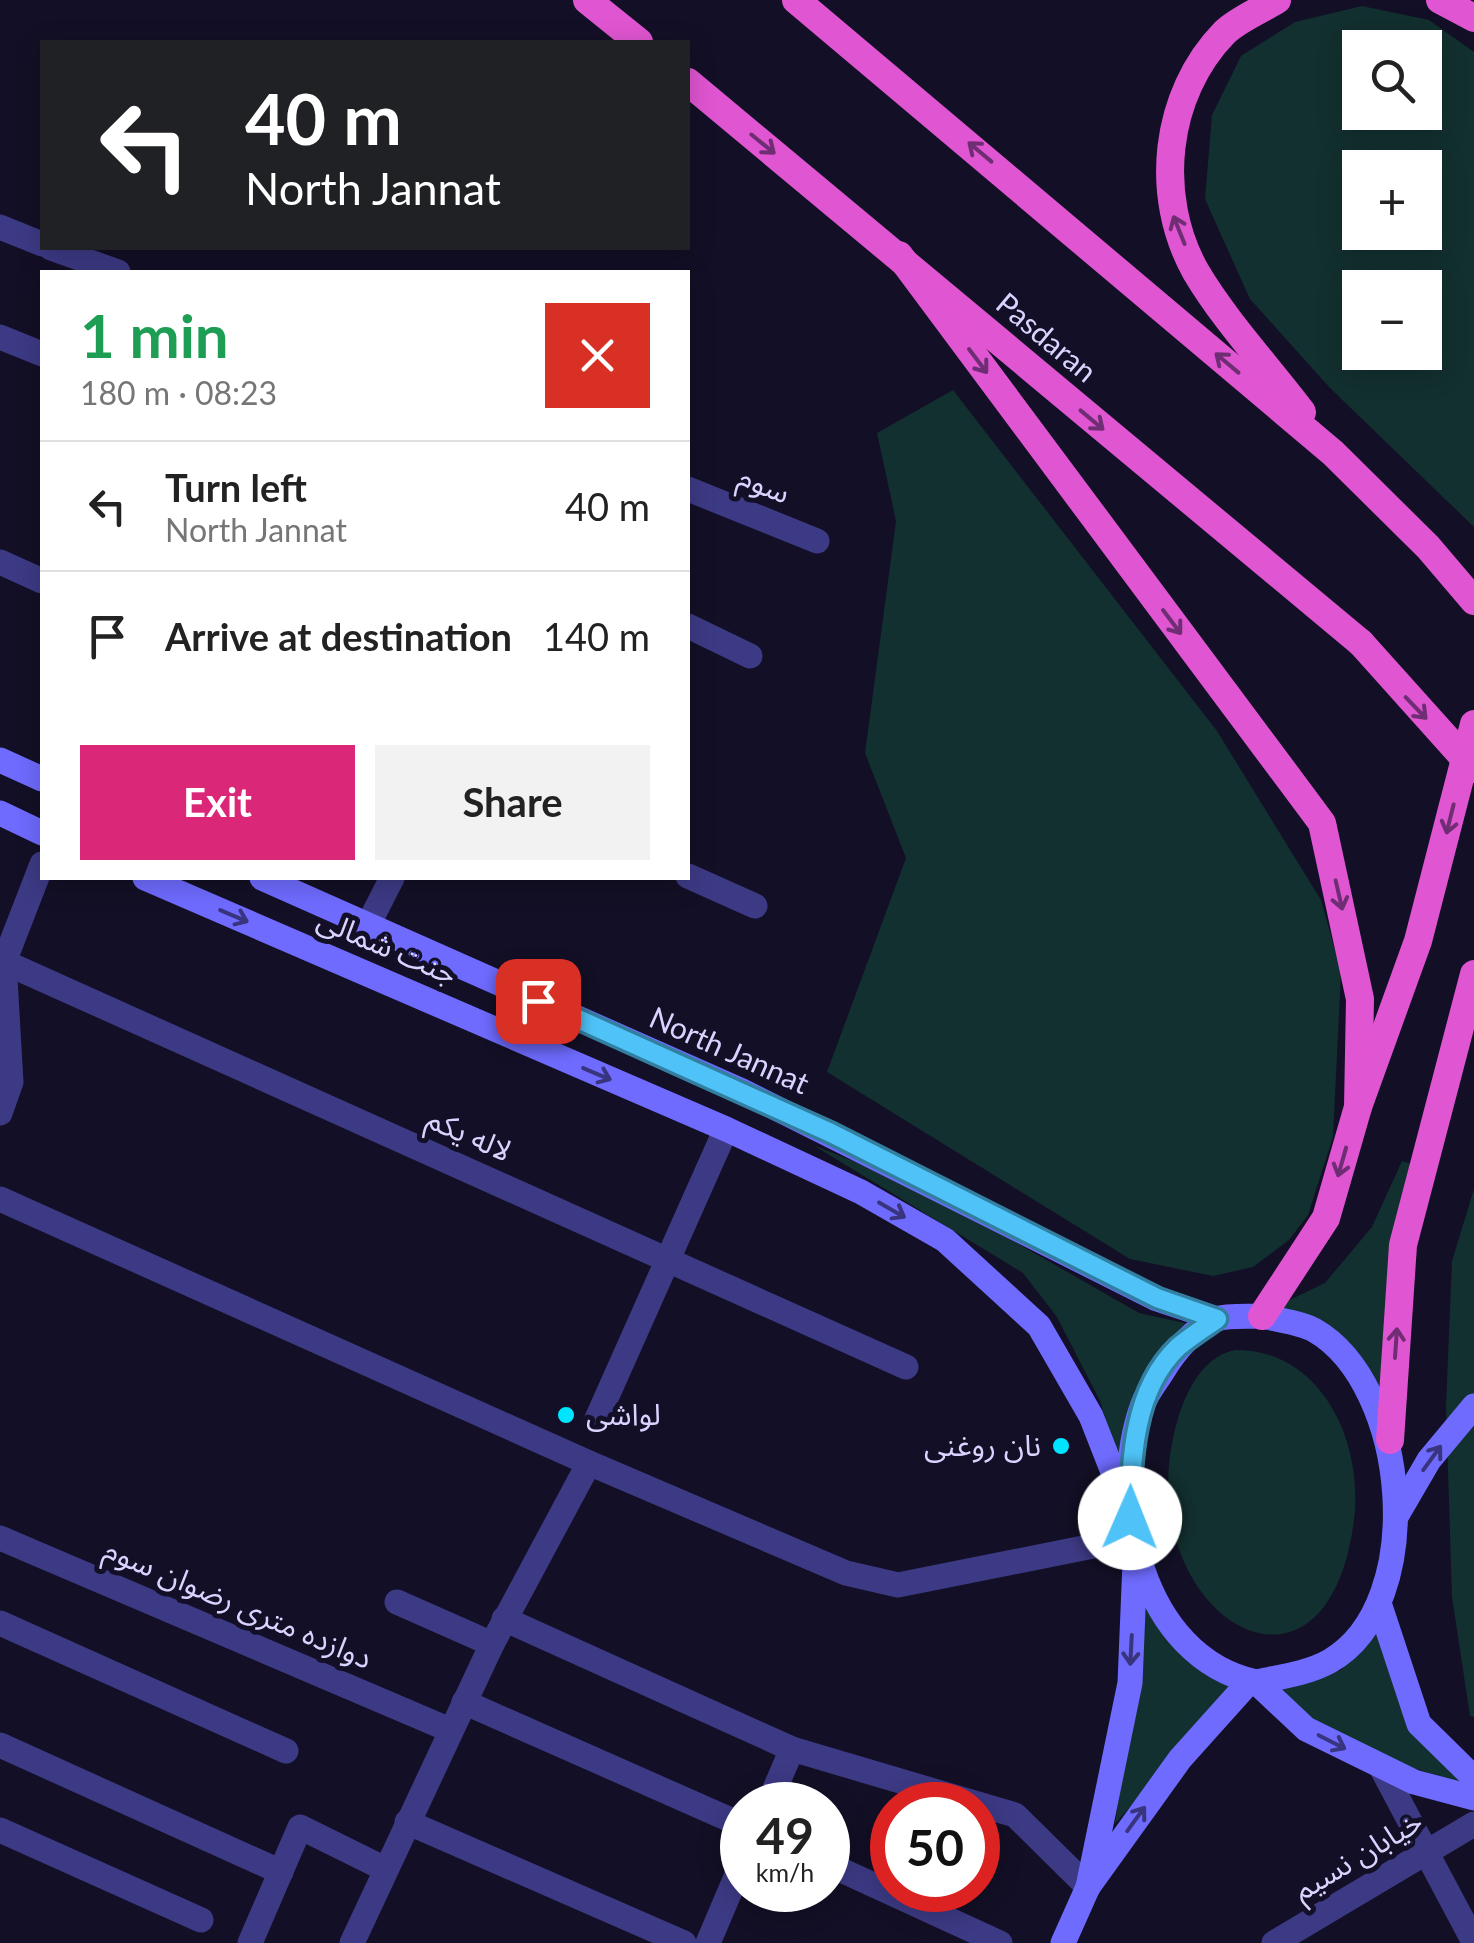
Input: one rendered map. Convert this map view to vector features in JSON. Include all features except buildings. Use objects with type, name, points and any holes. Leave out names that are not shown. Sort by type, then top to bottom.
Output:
[{"type":"highway","points":[[588,0],[637,40]]},
{"type":"highway","points":[[796,0],[1333,453],[1428,547],[1474,601]]},
{"type":"highway","points":[[1278,0],[1228,30],[1189,77],[1171,140],[1172,212],[1196,272],[1333,453]]},
{"type":"highway","points":[[1440,0],[1474,18]]},
{"type":"highway","name":"Pasdaran","points":[[690,84],[1240,547],[1361,643],[1474,769]]},
{"type":"highway","points":[[898,255],[1322,823],[1360,999],[1358,1107]]},
{"type":"highway","points":[[1262,1316],[1326,1218],[1358,1107],[1418,941],[1474,724]]},
{"type":"highway","points":[[1390,1440],[1402,1245],[1474,974]]},
{"type":"main road","points":[[0,760],[40,778]]},
{"type":"main road","points":[[0,813],[40,832]]},
{"type":"main road","name":"جنت شمالی","points":[[150,880],[726,1130],[861,1192],[945,1240],[1040,1326],[1090,1416],[1133,1536]]},
{"type":"main road","name":"North Jannat","points":[[267,880],[742,1091],[1157,1298],[1217,1319]]},
{"type":"main road","points":[[1088,1887],[1130,1683],[1131,1464],[1143,1404],[1176,1349],[1217,1319],[1262,1316],[1314,1330],[1358,1372],[1390,1440],[1398,1516],[1380,1606],[1419,1724],[1474,1778]]},
{"type":"main road","points":[[1398,1516],[1429,1460],[1474,1406]]},
{"type":"main road","points":[[1133,1536],[1158,1605],[1198,1654],[1253,1681],[1306,1729],[1414,1782],[1474,1798]]},
{"type":"main road","points":[[1063,1943],[1088,1887],[1180,1759],[1253,1681],[1331,1660],[1380,1606]]},
{"type":"street","points":[[0,227],[40,243]]},
{"type":"street","points":[[57,250],[112,270]]},
{"type":"street","points":[[0,337],[40,353]]},
{"type":"street","name":"سوم","points":[[690,491],[817,540]]},
{"type":"street","points":[[0,562],[40,581]]},
{"type":"street","points":[[690,627],[750,656]]},
{"type":"street","points":[[0,1113],[11,1082],[4,962],[40,869]]},
{"type":"street","points":[[690,877],[755,906]]},
{"type":"street","points":[[368,925],[391,880]]},
{"type":"street","name":"لاله یکم","points":[[4,962],[906,1367]]},
{"type":"street","points":[[595,1423],[726,1130]]},
{"type":"street","points":[[0,1199],[846,1573],[898,1585],[1133,1536]]},
{"type":"street","points":[[352,1943],[492,1644],[590,1463]]},
{"type":"street","name":"دوازده متری رضوان سوم","points":[[0,1538],[450,1730]]},
{"type":"street","points":[[397,1602],[492,1644]]},
{"type":"street","points":[[504,1620],[792,1748],[1014,1815],[1088,1887]]},
{"type":"street","points":[[0,1623],[286,1751]]},
{"type":"street","points":[[464,1702],[720,1815]]},
{"type":"street","points":[[0,1745],[280,1872]]},
{"type":"street","points":[[778,1782],[792,1748]]},
{"type":"street","points":[[1381,1767],[1474,1942]]},
{"type":"street","points":[[406,1822],[684,1943]]},
{"type":"street","name":"خیابان نسیم","points":[[1274,1943],[1474,1824]]},
{"type":"street","points":[[250,1943],[300,1828],[386,1869]]},
{"type":"street","points":[[0,1830],[200,1920]]},
{"type":"street","points":[[850,1874],[1000,1943]]},
{"type":"street","points":[[708,1943],[721,1912]]},
{"type":"green space","points":[[1362,6],[1429,20],[1474,52],[1474,527],[1330,388],[1250,299],[1205,199],[1212,115],[1241,56],[1295,22]]},
{"type":"green space","points":[[953,390],[1217,731],[1321,900],[1341,972],[1333,1137],[1308,1215],[1289,1240],[1253,1267],[1213,1276],[1130,1259],[827,1072],[906,858],[865,753],[896,521],[877,433]]},
{"type":"green space","points":[[813,1145],[921,1188],[1139,1313],[1189,1324],[1162,1353],[1142,1385],[1118,1459],[1100,1401],[1057,1317],[1023,1273]]},
{"type":"green space","points":[[1402,1161],[1419,1166],[1382,1392],[1339,1335],[1312,1320],[1273,1308],[1325,1283],[1372,1227]]},
{"type":"green space","points":[[1474,1189],[1474,1717],[1470,1716],[1452,1597],[1446,1406],[1452,1261]]},
{"type":"green space","points":[[1235,1350],[1266,1354],[1292,1365],[1314,1383],[1344,1432],[1352,1461],[1354,1520],[1336,1587],[1306,1624],[1271,1635],[1234,1622],[1201,1591],[1177,1543],[1168,1484],[1179,1415],[1188,1394],[1206,1366]]},
{"type":"green space","points":[[1146,1607],[1188,1660],[1235,1686],[1115,1824]]},
{"type":"green space","points":[[1375,1630],[1463,1783],[1413,1768],[1307,1720],[1278,1685],[1341,1670]]},
{"type":"place","name":"لواشی","points":[[566,1415]]},
{"type":"place","name":"نان روغنی","points":[[1061,1446]]},
{"type":"route","points":[[538,1001],[831,1133],[1157,1298],[1217,1319],[1176,1349],[1143,1404],[1131,1464],[1130,1518]]}]
